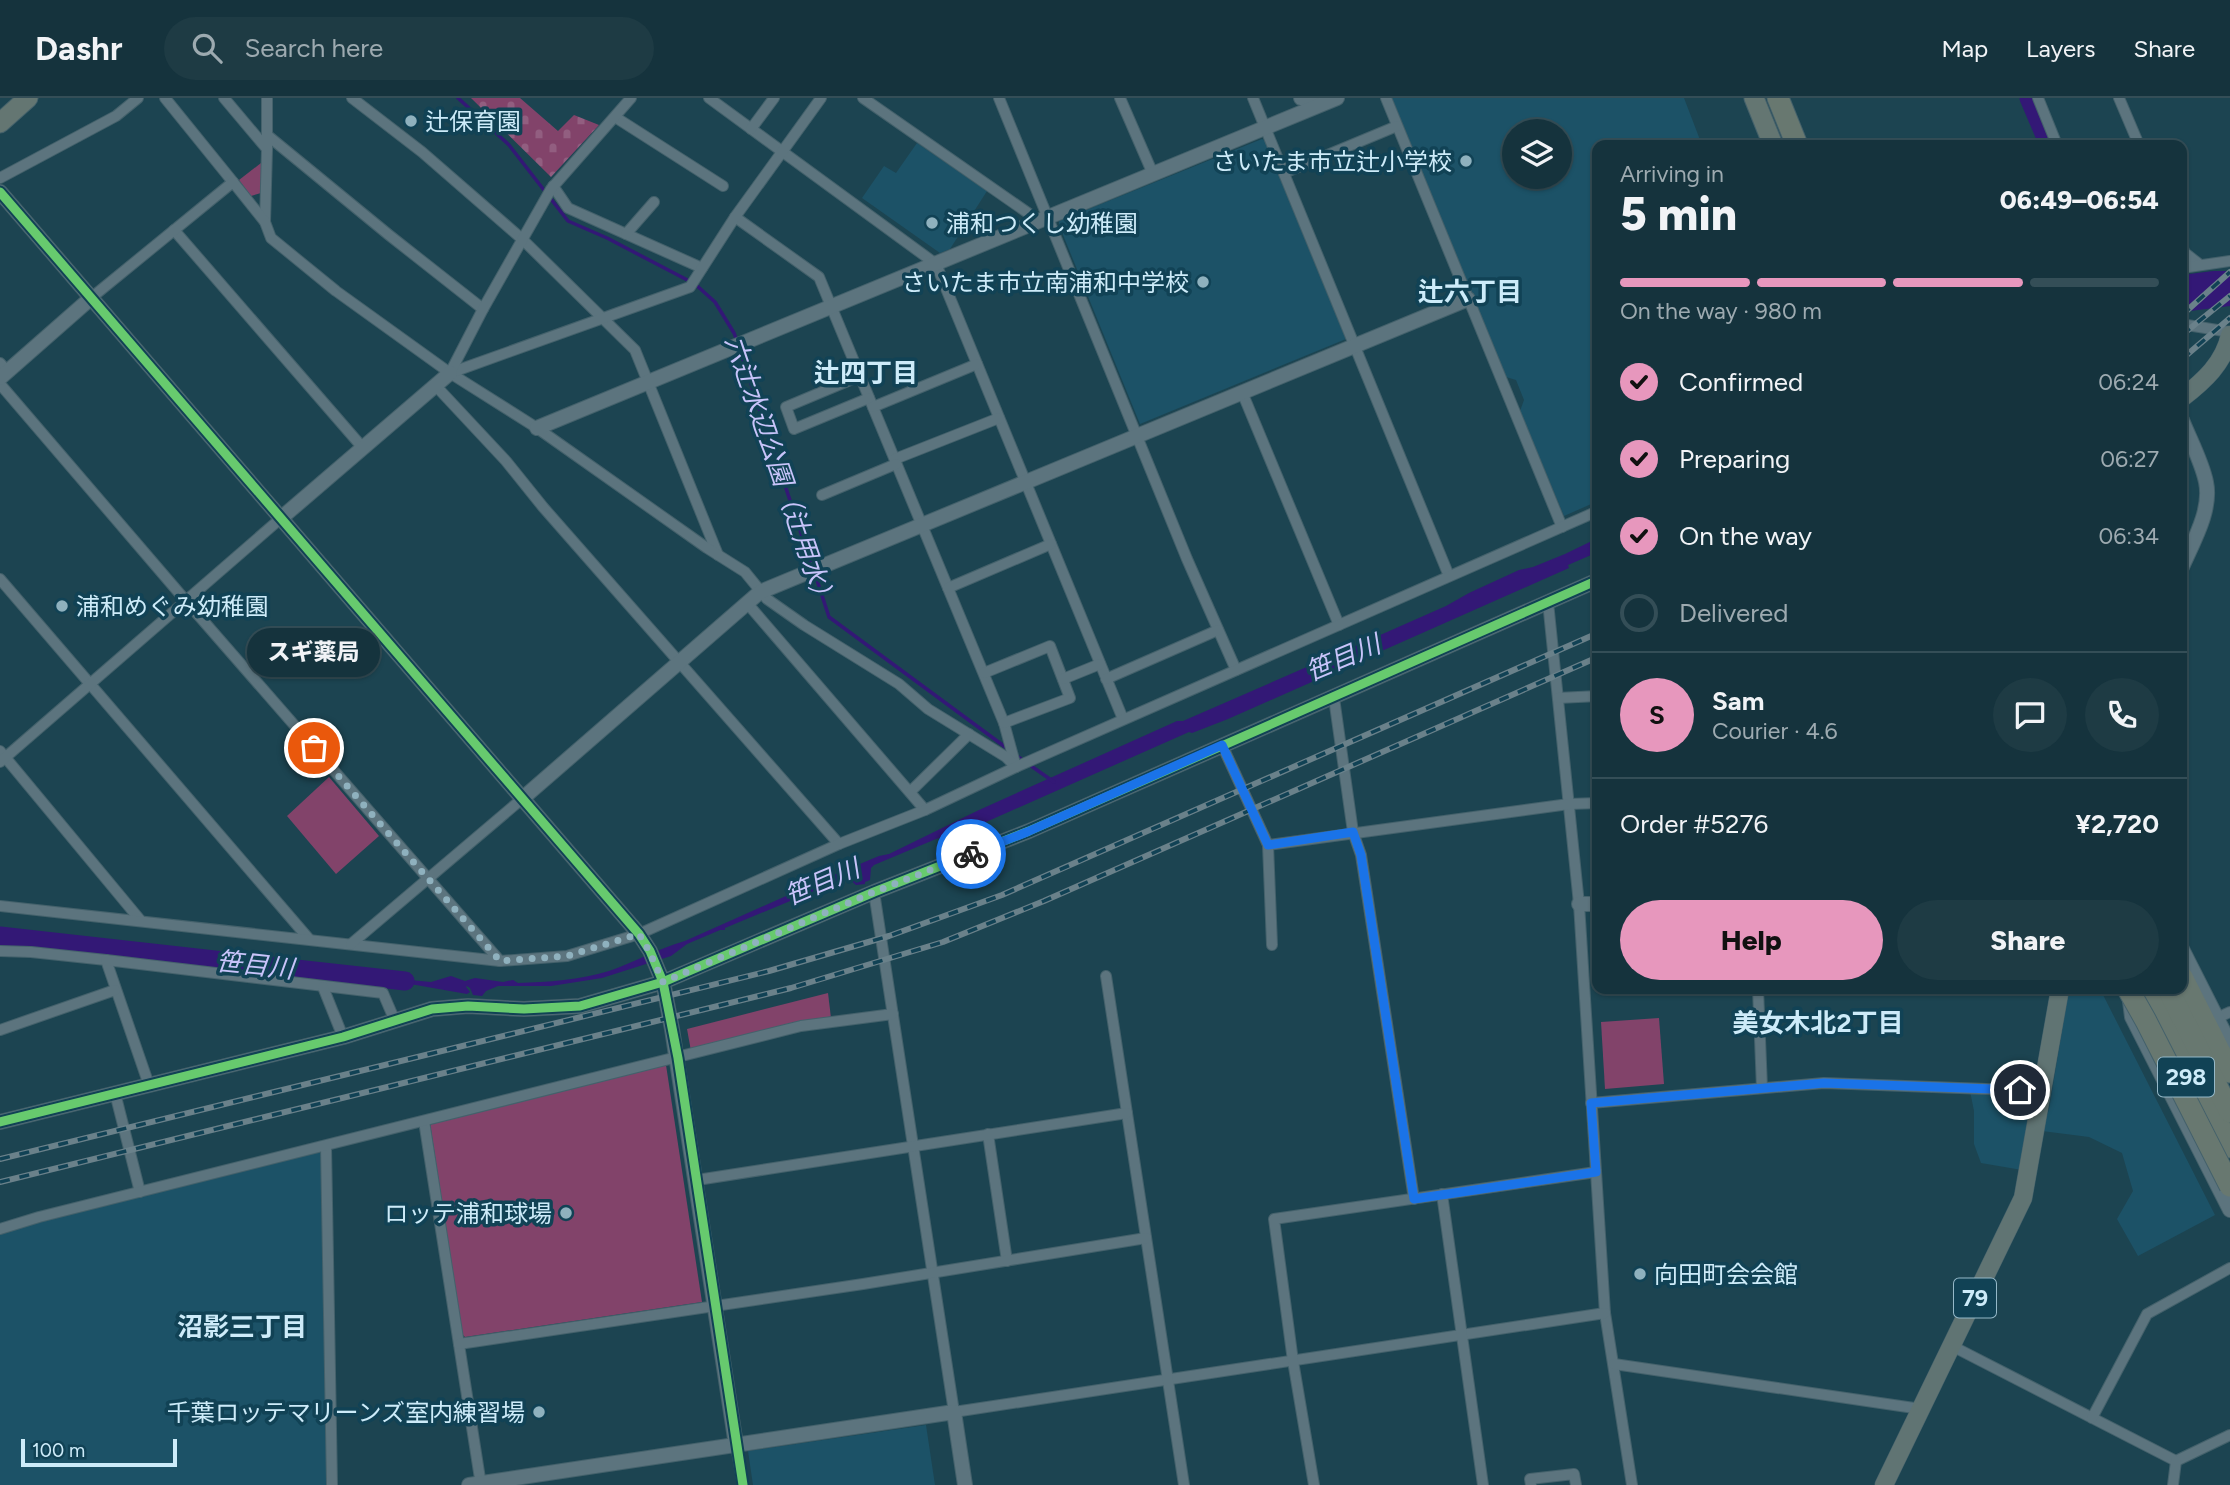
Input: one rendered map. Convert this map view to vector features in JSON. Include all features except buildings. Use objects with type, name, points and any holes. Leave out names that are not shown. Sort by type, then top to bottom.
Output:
[{"type":"highway","points":[[1754,98],[1771,140]]},
{"type":"highway","points":[[1763,98],[1780,140]]},
{"type":"highway","points":[[1778,98],[1795,140]]},
{"type":"highway","points":[[1786,98],[1803,140]]},
{"type":"highway","points":[[0,123],[18,102]]},
{"type":"highway","points":[[2187,987],[2230,1072]]},
{"type":"highway","points":[[2132,994],[2230,1186]]},
{"type":"highway","name":"298","points":[[2144,994],[2230,1166]]},
{"type":"highway","points":[[2154,994],[2230,1147]]},
{"type":"highway","points":[[2171,994],[2230,1112]]},
{"type":"highway","name":"298","points":[[2180,994],[2230,1094]]},
{"type":"main road","points":[[2187,394],[2212,372],[2230,337]]},
{"type":"main road","name":"79","points":[[1884,1485],[2023,1198],[2059,994]]},
{"type":"street","points":[[0,178],[116,116],[138,98]]},
{"type":"street","points":[[164,98],[265,222],[271,238],[327,283],[450,373],[537,428],[745,572],[767,599],[804,625],[899,684],[928,709],[1006,757],[1016,767]]},
{"type":"street","points":[[224,98],[267,149]]},
{"type":"street","points":[[265,222],[267,98]]},
{"type":"street","points":[[352,98],[422,152],[522,239],[635,350],[718,555]]},
{"type":"street","points":[[450,373],[553,186],[631,98]]},
{"type":"street","points":[[709,98],[936,264],[1123,719]]},
{"type":"street","points":[[751,129],[774,98]]},
{"type":"street","points":[[141,921],[2,757],[450,373],[690,287],[735,217],[821,98]]},
{"type":"street","points":[[863,98],[1043,219]]},
{"type":"street","points":[[999,98],[1043,219],[1236,670]]},
{"type":"street","points":[[1120,98],[1153,174]]},
{"type":"street","points":[[1253,98],[1450,576]]},
{"type":"street","points":[[1301,98],[1330,101]]},
{"type":"street","points":[[1385,98],[1562,527]]},
{"type":"street","points":[[2038,98],[2055,140]]},
{"type":"street","points":[[2119,98],[2137,140]]},
{"type":"street","points":[[537,428],[1330,101]]},
{"type":"street","points":[[615,117],[723,186]]},
{"type":"street","points":[[1284,173],[1397,126]]},
{"type":"street","points":[[267,135],[483,309]]},
{"type":"street","points":[[233,182],[2,374],[186,601],[500,961]]},
{"type":"street","points":[[553,186],[568,208],[702,268]]},
{"type":"street","points":[[0,192],[641,938],[662,978],[678,1058],[743,1485]]},
{"type":"street","points":[[626,234],[654,202]]},
{"type":"street","points":[[735,217],[818,277],[984,673],[1004,723],[1016,767]]},
{"type":"street","points":[[174,230],[363,448]]},
{"type":"street","points":[[2187,255],[2199,264]]},
{"type":"street","points":[[2187,267],[2230,261]]},
{"type":"street","points":[[351,944],[760,592],[1468,299]]},
{"type":"street","points":[[2187,324],[2230,337]]},
{"type":"street","points":[[860,376],[786,407],[794,429],[977,364]]},
{"type":"street","points":[[435,385],[506,461],[839,844]]},
{"type":"street","points":[[1242,393],[1339,625]]},
{"type":"street","points":[[822,495],[999,418]]},
{"type":"street","points":[[2187,432],[2206,480],[2207,493],[2196,536],[2187,556]]},
{"type":"street","points":[[0,906],[500,961],[567,956],[641,938],[839,844],[925,810],[1123,719],[1592,514]]},
{"type":"street","points":[[948,588],[1051,544]]},
{"type":"street","points":[[0,579],[309,939]]},
{"type":"street","points":[[0,1122],[343,1038],[432,1009],[468,1006],[524,1010],[580,1006],[662,978],[1027,832],[1592,583]]},
{"type":"street","points":[[1548,602],[1579,904],[1605,1313],[1632,1485]]},
{"type":"street","points":[[747,603],[925,810]]},
{"type":"street","points":[[1106,678],[1218,631]]},
{"type":"street","points":[[984,673],[1050,646],[1070,698],[1004,723]]},
{"type":"street","points":[[1063,679],[1100,664]]},
{"type":"street","points":[[1558,698],[1592,696]]},
{"type":"street","points":[[1334,698],[1353,832],[1361,855],[1414,1199]]},
{"type":"street","points":[[910,792],[969,734]]},
{"type":"street","points":[[1222,745],[1268,845],[1272,945]]},
{"type":"street","points":[[1268,845],[1569,804],[1592,803]]},
{"type":"street","points":[[874,892],[965,1485]]},
{"type":"street","points":[[1579,904],[1592,904]]},
{"type":"street","points":[[0,951],[31,951],[383,993],[395,1021]]},
{"type":"street","points":[[2187,957],[2224,1015],[2230,1044]]},
{"type":"street","points":[[106,960],[149,1085]]},
{"type":"street","points":[[1106,976],[1184,1485]]},
{"type":"street","points":[[323,987],[343,1038]]},
{"type":"street","points":[[0,1030],[115,990]]},
{"type":"street","points":[[1758,994],[1762,1088]]},
{"type":"street","points":[[2130,994],[2132,1017],[2230,1210]]},
{"type":"street","points":[[0,1230],[39,1217],[801,1026],[893,1013]]},
{"type":"street","points":[[1591,1103],[1824,1083],[2041,1096]]},
{"type":"street","points":[[115,1093],[140,1192]]},
{"type":"street","points":[[697,1180],[1127,1113]]},
{"type":"street","points":[[425,1121],[459,1343],[477,1484],[1605,1313]]},
{"type":"street","points":[[988,1134],[1007,1261]]},
{"type":"street","points":[[326,1146],[332,1485]]},
{"type":"street","points":[[1314,1485],[1293,1361],[1274,1219],[1596,1172]]},
{"type":"street","points":[[1442,1195],[1483,1485]]},
{"type":"street","points":[[459,1343],[933,1273],[1146,1238]]},
{"type":"street","points":[[2092,1418],[2147,1314],[2230,1268]]},
{"type":"street","points":[[1952,1346],[2176,1461]]},
{"type":"street","points":[[1614,1364],[1921,1409]]},
{"type":"street","points":[[2176,1461],[2230,1435]]},
{"type":"street","points":[[2173,1485],[2176,1461]]},
{"type":"street","points":[[1531,1485],[1530,1479],[1574,1474],[1576,1485]]},
{"type":"shaded area","points":[[1392,98],[1684,98],[1700,140],[1592,140],[1592,504],[1564,516],[1520,411],[1524,400],[1516,380],[1506,377]]},
{"type":"shaded area","name":"さいたま市立南浦和中学校","points":[[1262,139],[1346,339],[1140,424],[1059,221]]},
{"type":"shaded area","name":"浦和つくし幼稚園","points":[[917,143],[987,191],[950,249],[940,253],[862,198],[884,166],[896,173]]},
{"type":"shaded area","points":[[2068,994],[2103,994],[2215,1215],[2138,1256],[2117,1219],[2133,1191],[2122,1153],[2089,1137],[2042,1131],[2049,1109]]},
{"type":"shaded area","points":[[1970,1091],[2034,1098],[2022,1170],[1981,1163],[1974,1144],[1974,1111]]},
{"type":"shaded area","points":[[326,1146],[332,1485],[0,1485],[0,1231]]},
{"type":"shaded area","points":[[926,1425],[935,1485],[753,1485],[748,1451]]},
{"type":"green space","points":[[471,98],[520,98],[558,131],[574,115],[599,125],[551,177]]},
{"type":"green space","points":[[261,163],[261,193],[251,196],[239,180]]},
{"type":"green space","points":[[329,777],[379,836],[336,874],[287,816]]},
{"type":"green space","points":[[828,993],[831,1018],[691,1051],[687,1029]]},
{"type":"green space","points":[[1659,1018],[1664,1084],[1605,1089],[1601,1022]]},
{"type":"green space","name":"ロッテ浦和球場","points":[[666,1065],[702,1302],[465,1337],[462,1334],[430,1123]]},
{"type":"water","points":[[2230,271],[2230,306],[2187,311],[2187,274]]},
{"type":"water","name":"笹目川","points":[[1592,541],[1592,555],[1568,565],[1569,568],[1228,719],[1189,732],[977,826],[936,839],[874,865],[871,868],[870,880],[865,884],[856,885],[848,878],[843,879],[687,944],[671,956],[602,978],[551,986],[498,986],[486,991],[482,996],[473,995],[467,986],[470,992],[467,994],[379,981],[379,977],[431,982],[451,976],[465,981],[475,978],[529,983],[609,971],[889,854],[979,810],[1177,721],[1183,721],[1332,656],[1339,656],[1344,651],[1519,570],[1565,554]]},
{"type":"waterway","name":"六辻水辺公園（辻用水）","points":[[458,98],[509,145],[568,221],[607,238],[695,284],[715,302],[737,341]]},
{"type":"waterway","points":[[2029,98],[2047,140]]},
{"type":"waterway","name":"六辻水辺公園（辻用水）","points":[[739,348],[812,566]]},
{"type":"waterway","name":"六辻水辺公園（辻用水）","points":[[815,574],[829,617],[1008,749]]},
{"type":"waterway","name":"六辻水辺公園（辻用水）","points":[[1017,756],[1054,782]]},
{"type":"waterway","name":"笹目川","points":[[0,936],[405,981]]},
{"type":"railway","points":[[2187,311],[2230,272]]},
{"type":"railway","points":[[2187,331],[2230,296]]},
{"type":"railway","points":[[2187,355],[2230,318]]},
{"type":"railway","points":[[0,1159],[769,971],[889,936],[1002,895],[1592,636]]},
{"type":"railway","points":[[0,1182],[791,988],[943,942],[1044,901],[1592,660]]},
{"type":"cycle path","points":[[0,192],[639,934],[650,951],[663,982],[678,1058],[743,1485]]},
{"type":"cycle path","points":[[0,1122],[343,1037],[432,1009],[468,1006],[524,1009],[580,1006],[663,982],[874,892],[1029,831],[1592,583]]},
{"type":"way so far","points":[[314,748],[500,961],[567,956],[639,934],[663,982],[874,892],[971,854]]},
{"type":"place","name":"辻保育園","points":[[411,121]]},
{"type":"place","name":"さいたま市立辻小学校","points":[[1466,161]]},
{"type":"place","name":"浦和つくし幼稚園","points":[[932,223]]},
{"type":"place","name":"さいたま市立南浦和中学校","points":[[1203,282]]},
{"type":"place","name":"浦和めぐみ幼稚園","points":[[62,606]]},
{"type":"place","name":"スギ薬局","points":[[314,748]]},
{"type":"place","name":"ロッテ浦和球場","points":[[566,1213]]},
{"type":"place","name":"向田町会会館","points":[[1640,1274]]},
{"type":"place","name":"千葉ロッテマリーンズ室内練習場","points":[[539,1412]]},
{"type":"district","name":"辻六丁目","points":[[1470,292]]},
{"type":"district","name":"辻四丁目","points":[[866,373]]},
{"type":"district","name":"美女木北2丁目","points":[[1818,1023]]},
{"type":"district","name":"沼影三丁目","points":[[242,1327]]},
{"type":"route","points":[[971,854],[1027,832],[1222,745],[1268,845],[1353,832],[1361,855],[1414,1199],[1596,1172],[1591,1103],[1824,1083],[2020,1090]]}]
